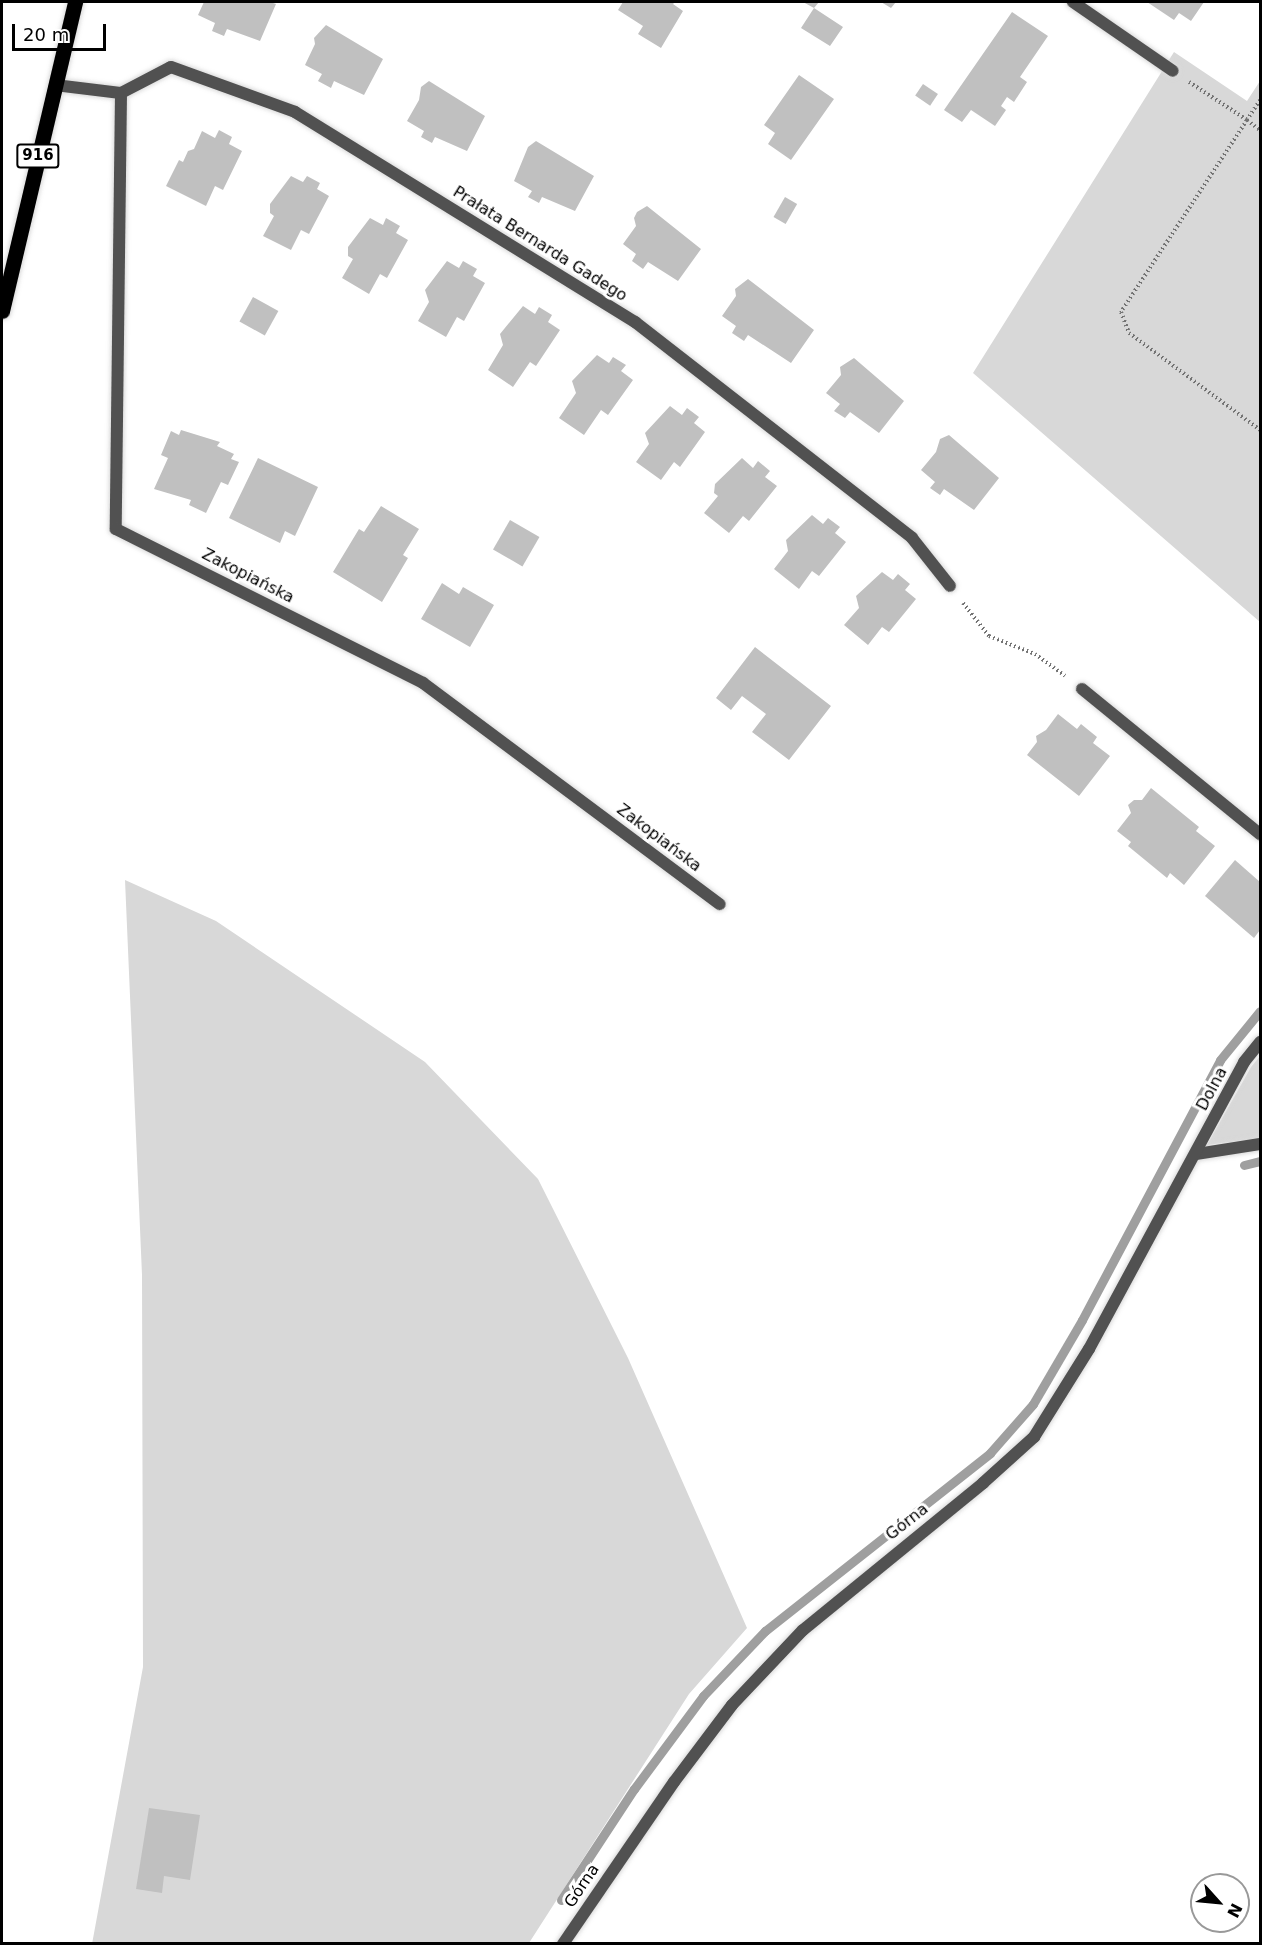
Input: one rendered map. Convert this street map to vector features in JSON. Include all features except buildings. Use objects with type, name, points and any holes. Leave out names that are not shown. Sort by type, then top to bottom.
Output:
[{"type":"main road","name":"916","points":[[2,312],[75,2]]},
{"type":"street","points":[[1073,2],[1173,71]]},
{"type":"street","name":"Prałata Bernarda Gadego","points":[[121,93],[171,66],[295,112],[635,322],[912,538],[950,586]]},
{"type":"street","points":[[55,85],[121,93]]},
{"type":"street","name":"Zakopiańska","points":[[121,93],[116,529],[423,683],[720,904]]},
{"type":"street","points":[[1082,688],[1260,834]]},
{"type":"street","name":"Dolna","points":[[1197,1154],[1244,1062],[1260,1042]]},
{"type":"street","points":[[1197,1154],[1260,1144]]},
{"type":"street","name":"Górna","points":[[563,1944],[674,1782],[732,1705],[803,1630],[983,1483],[1034,1437],[1089,1349],[1197,1154]]},
{"type":"path","points":[[1173,71],[1260,130]]},
{"type":"path","points":[[1260,100],[1121,312],[1129,333],[1260,430]]},
{"type":"path","points":[[950,586],[989,636],[1035,654],[1082,688]]},
{"type":"shaded area","points":[[1174,52],[1247,101],[1260,81],[1260,622],[973,373]]},
{"type":"shaded area","points":[[125,880],[216,921],[425,1062],[538,1179],[628,1358],[747,1628],[689,1694],[529,1943],[92,1944],[143,1667],[142,1275]]},
{"type":"shaded area","points":[[1260,1056],[1260,1138],[1207,1145],[1251,1067]]},
{"type":"waterway","points":[[561,1900],[634,1789],[703,1696],[765,1631],[990,1453],[1033,1404],[1082,1320],[1220,1060],[1260,1011]]},
{"type":"waterway","points":[[1244,1165],[1260,1161]]}]
